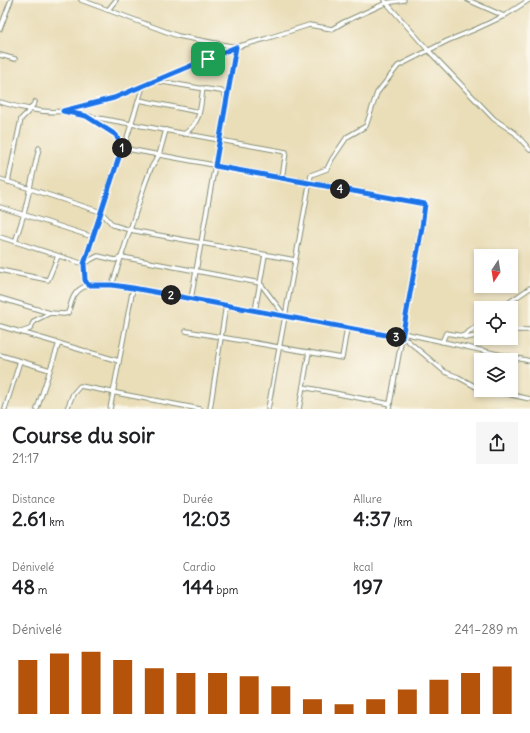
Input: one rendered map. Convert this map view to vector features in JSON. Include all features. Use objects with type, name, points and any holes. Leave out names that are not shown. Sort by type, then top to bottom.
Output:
[{"type":"street","points":[[0,29],[12,0]]},
{"type":"street","points":[[81,0],[178,36],[236,47]]},
{"type":"street","points":[[108,10],[116,0]]},
{"type":"street","points":[[0,102],[14,106],[56,113],[114,98],[236,47],[310,25],[332,29],[385,1],[404,0]]},
{"type":"street","points":[[468,0],[504,16]]},
{"type":"street","points":[[268,409],[311,175],[327,169],[332,159],[347,138],[366,126],[377,93],[398,66],[447,41],[504,16],[528,0]]},
{"type":"street","points":[[385,1],[428,50],[494,119],[515,133],[530,150]]},
{"type":"street","points":[[190,299],[236,47]]},
{"type":"street","points":[[0,55],[15,59]]},
{"type":"street","points":[[156,81],[221,91],[227,99]]},
{"type":"street","points":[[130,150],[126,141],[143,86]]},
{"type":"street","points":[[184,134],[195,125],[203,88]]},
{"type":"street","points":[[139,100],[199,112]]},
{"type":"street","points":[[8,182],[21,119],[31,109],[35,102]]},
{"type":"street","points":[[63,111],[286,152],[282,178]]},
{"type":"street","points":[[86,116],[116,135],[122,148],[84,264],[85,280],[88,285]]},
{"type":"street","points":[[112,285],[145,184],[151,168],[159,155],[166,130]]},
{"type":"street","points":[[15,242],[24,214],[39,148]]},
{"type":"street","points":[[122,148],[425,204],[389,409]]},
{"type":"street","points":[[0,179],[101,212],[113,225],[130,230],[295,260]]},
{"type":"street","points":[[0,206],[93,237]]},
{"type":"street","points":[[0,237],[84,264]]},
{"type":"street","points":[[255,311],[265,255]]},
{"type":"street","points":[[0,270],[48,280],[58,256]]},
{"type":"street","points":[[84,264],[92,258],[98,256],[115,260],[122,257],[260,283],[285,316]]},
{"type":"street","points":[[0,298],[50,313],[64,314],[68,313],[74,295],[81,288],[88,285],[112,285],[347,328],[442,342],[530,361]]},
{"type":"street","points":[[110,409],[133,288]]},
{"type":"street","points":[[511,301],[530,288]]},
{"type":"street","points":[[210,409],[226,305]]},
{"type":"street","points":[[21,332],[30,329],[34,321],[50,313]]},
{"type":"street","points":[[0,326],[119,361]]},
{"type":"street","points":[[186,331],[342,358],[347,328]]},
{"type":"street","points":[[463,336],[474,328]]},
{"type":"street","points":[[518,330],[530,330]]},
{"type":"street","points":[[442,342],[446,333],[463,336],[466,338],[474,336]]},
{"type":"street","points":[[402,336],[445,372],[474,386]]},
{"type":"street","points":[[37,409],[59,343]]},
{"type":"street","points":[[299,409],[310,352]]},
{"type":"street","points":[[0,355],[50,370]]},
{"type":"street","points":[[5,409],[20,362]]},
{"type":"street","points":[[67,409],[73,394],[80,386],[200,409]]},
{"type":"street","points":[[303,387],[390,404]]},
{"type":"street","points":[[518,396],[530,399]]},
{"type":"route","points":[[236,47],[215,166],[425,204],[402,338],[133,288],[112,285],[88,285],[85,280],[84,264],[122,148],[116,135],[86,116],[63,111],[114,98],[208,59],[236,47]]}]
